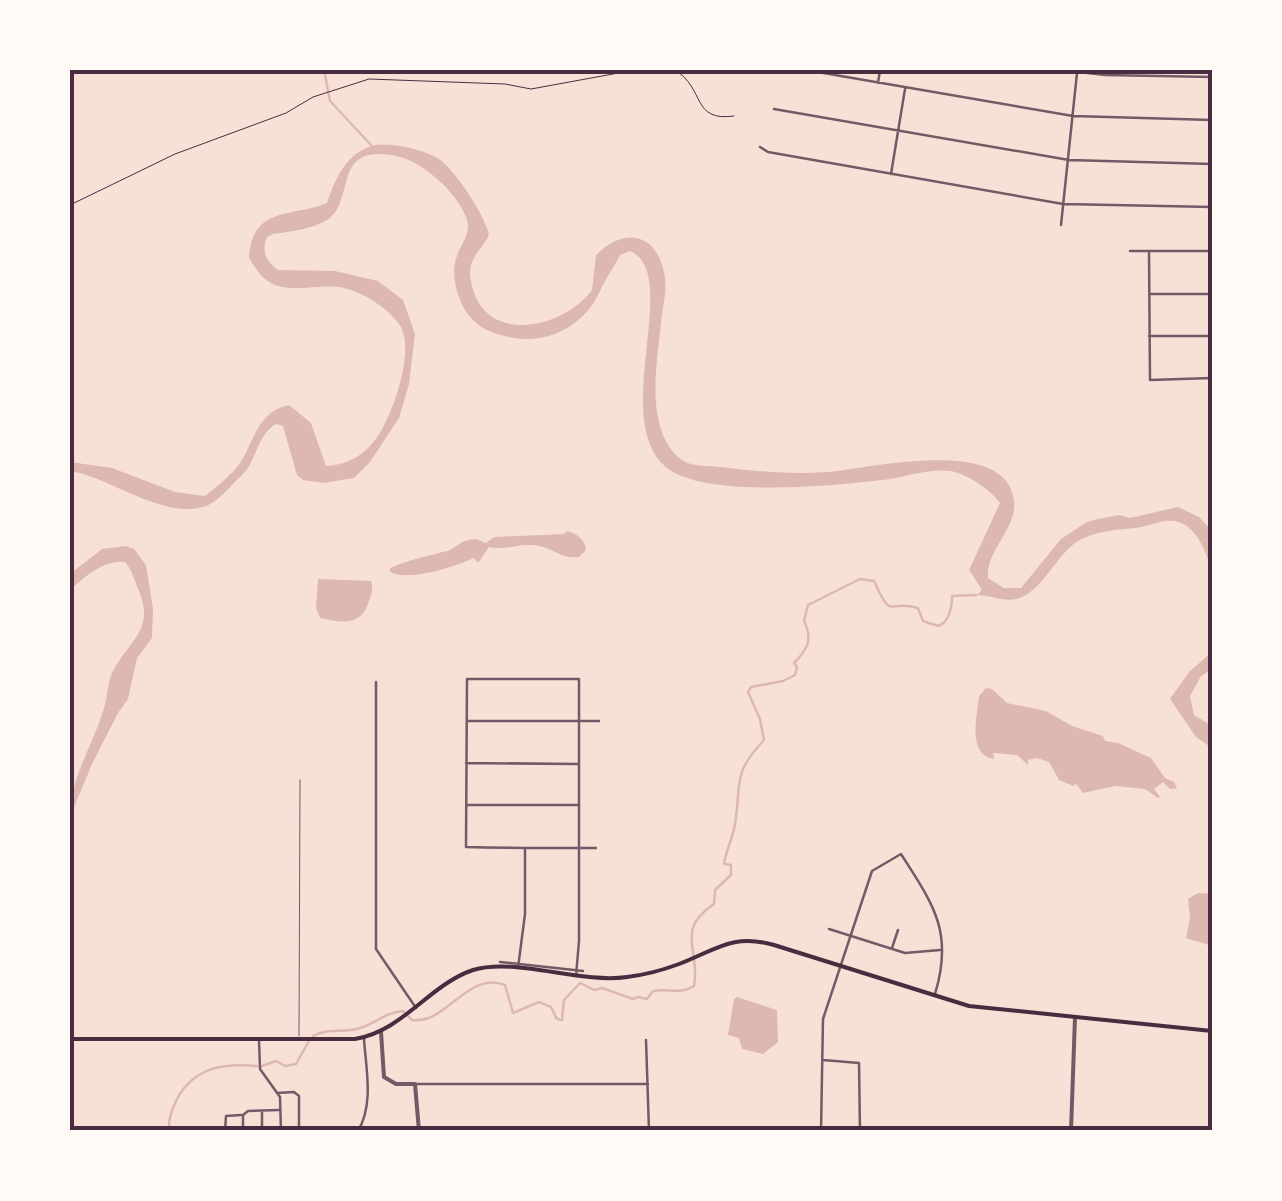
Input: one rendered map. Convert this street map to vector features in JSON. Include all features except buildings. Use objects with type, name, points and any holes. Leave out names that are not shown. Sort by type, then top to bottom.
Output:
[{"type":"main road","points":[[71,1038],[364,1037],[381,1032],[473,970],[518,967],[628,977],[682,963],[722,944],[748,940],[969,1006],[1212,1031]]},
{"type":"street","points":[[806,70],[1073,116],[1212,120]]},
{"type":"street","points":[[878,82],[880,70]]},
{"type":"street","points":[[1062,70],[1212,77]]},
{"type":"street","points":[[1061,225],[1078,73]]},
{"type":"street","points":[[890,174],[906,88]]},
{"type":"street","points":[[774,109],[1069,160],[1212,164]]},
{"type":"street","points":[[760,147],[768,152],[1064,204],[1212,207]]},
{"type":"street","points":[[1130,251],[1212,251]]},
{"type":"street","points":[[1149,251],[1150,380],[1212,378]]},
{"type":"street","points":[[1149,294],[1212,294]]},
{"type":"street","points":[[1148,336],[1212,336]]},
{"type":"street","points":[[583,972],[576,973],[579,941],[578,848],[579,679],[466,679],[466,847],[524,848],[578,848],[596,848]]},
{"type":"street","points":[[376,682],[376,949],[414,1010]]},
{"type":"street","points":[[466,720],[600,720]]},
{"type":"street","points":[[466,763],[579,764]]},
{"type":"street","points":[[466,805],[579,805]]},
{"type":"street","points":[[500,962],[518,967],[525,914],[524,848]]},
{"type":"street","points":[[821,1131],[823,1019],[872,871],[901,854],[940,918],[939,978],[934,996]]},
{"type":"street","points":[[569,893],[579,893]]},
{"type":"street","points":[[830,929],[909,954],[941,950]]},
{"type":"street","points":[[892,949],[898,930]]},
{"type":"street","points":[[570,941],[579,941]]},
{"type":"street","points":[[1071,1131],[1075,1018]]},
{"type":"street","points":[[381,1032],[384,1077],[396,1084],[648,1084]]},
{"type":"street","points":[[358,1131],[370,1094],[365,1079],[364,1037]]},
{"type":"street","points":[[260,1039],[260,1069],[277,1092],[280,1131]]},
{"type":"street","points":[[646,1040],[649,1131]]},
{"type":"street","points":[[822,1060],[858,1063],[860,1131]]},
{"type":"street","points":[[414,1084],[419,1131]]},
{"type":"street","points":[[277,1092],[294,1092],[299,1096],[298,1131]]},
{"type":"street","points":[[243,1131],[243,1116],[248,1110],[281,1110]]},
{"type":"street","points":[[262,1110],[262,1131]]},
{"type":"street","points":[[224,1131],[226,1116],[243,1116]]},
{"type":"lane","points":[[299,1040],[300,780]]},
{"type":"path","points":[[70,205],[175,154],[286,113],[320,94],[379,77],[546,88],[635,70]]},
{"type":"path","points":[[675,70],[690,83],[708,114],[718,118],[734,116]]},
{"type":"shaded area","points":[[375,145],[407,147],[437,158],[468,193],[489,235],[472,262],[472,285],[483,309],[497,320],[530,324],[565,313],[592,290],[596,255],[629,237],[648,243],[662,263],[665,284],[656,375],[657,411],[667,443],[687,462],[800,473],[933,460],[987,468],[1006,480],[1014,501],[1011,521],[989,568],[988,578],[1004,588],[1021,588],[1061,539],[1087,522],[1119,515],[1130,518],[1178,507],[1199,517],[1212,531],[1212,573],[1202,545],[1191,530],[1184,524],[1165,521],[1082,539],[1022,597],[977,595],[982,590],[969,570],[1000,503],[963,475],[933,471],[890,479],[777,488],[721,485],[677,474],[655,454],[645,426],[643,393],[650,291],[645,266],[630,251],[620,255],[590,308],[558,333],[520,339],[488,330],[468,315],[455,283],[455,264],[468,228],[462,208],[429,172],[409,160],[378,154],[355,163],[331,217],[311,227],[273,234],[267,237],[264,247],[278,270],[335,271],[378,281],[403,300],[415,334],[409,384],[399,418],[370,462],[354,478],[323,483],[303,480],[297,475],[283,426],[276,424],[265,434],[247,469],[225,492],[206,506],[190,509],[155,503],[70,471],[70,462],[112,468],[175,492],[205,496],[237,467],[263,420],[289,405],[311,423],[326,466],[351,460],[370,446],[386,421],[401,380],[405,351],[401,327],[384,308],[351,290],[275,285],[263,277],[249,258],[252,241],[266,221],[327,203],[350,160]]},
{"type":"shaded area","points":[[567,531],[584,543],[586,550],[579,557],[533,545],[489,547],[478,563],[474,558],[421,574],[390,572],[397,565],[450,550],[466,541],[486,543],[494,537]]},
{"type":"shaded area","points":[[102,549],[134,549],[146,565],[153,609],[152,638],[137,658],[128,699],[92,764],[70,817],[74,788],[104,708],[111,675],[139,633],[144,614],[125,562],[102,566],[70,590],[70,574]]},
{"type":"shaded area","points":[[318,579],[371,581],[372,592],[365,611],[349,621],[320,618],[316,608]]},
{"type":"shaded area","points":[[1212,652],[1212,669],[1201,676],[1190,696],[1194,715],[1212,726],[1212,748],[1196,737],[1170,699],[1189,672]]},
{"type":"shaded area","points":[[986,688],[1007,703],[1046,711],[1072,726],[1103,736],[1105,741],[1151,758],[1177,788],[1170,789],[1163,782],[1154,789],[1158,798],[1145,789],[1115,786],[1083,793],[1076,784],[1059,780],[1049,762],[1037,758],[1028,760],[1028,765],[1017,755],[993,753],[994,759],[986,756],[976,734],[979,696]]},
{"type":"shaded area","points":[[1198,893],[1212,894],[1212,946],[1186,938],[1188,899]]},
{"type":"shaded area","points":[[737,997],[777,1010],[778,1042],[763,1054],[742,1049],[739,1038],[728,1035]]},
{"type":"waterway","points":[[324,70],[330,101],[372,146]]},
{"type":"waterway","points":[[313,1036],[357,1029],[403,1011],[412,1020],[424,1019],[436,1015],[468,991],[492,982],[505,985],[513,1013],[539,1002],[551,1007],[557,1019],[562,1020],[564,1000],[580,983],[633,999],[647,999],[653,991],[694,986],[692,932],[702,914],[714,904],[715,890],[731,875],[731,865],[724,864],[734,829],[742,771],[764,740],[748,692],[751,687],[795,675],[794,663],[808,644],[804,621],[808,605],[860,579],[874,581],[888,605],[918,608],[923,621],[938,626],[947,618],[952,596],[976,595]]},
{"type":"waterway","points":[[262,1066],[276,1061],[285,1066],[296,1064],[309,1041]]},
{"type":"waterway","points":[[169,1131],[177,1099],[192,1080],[211,1069],[257,1066]]}]
